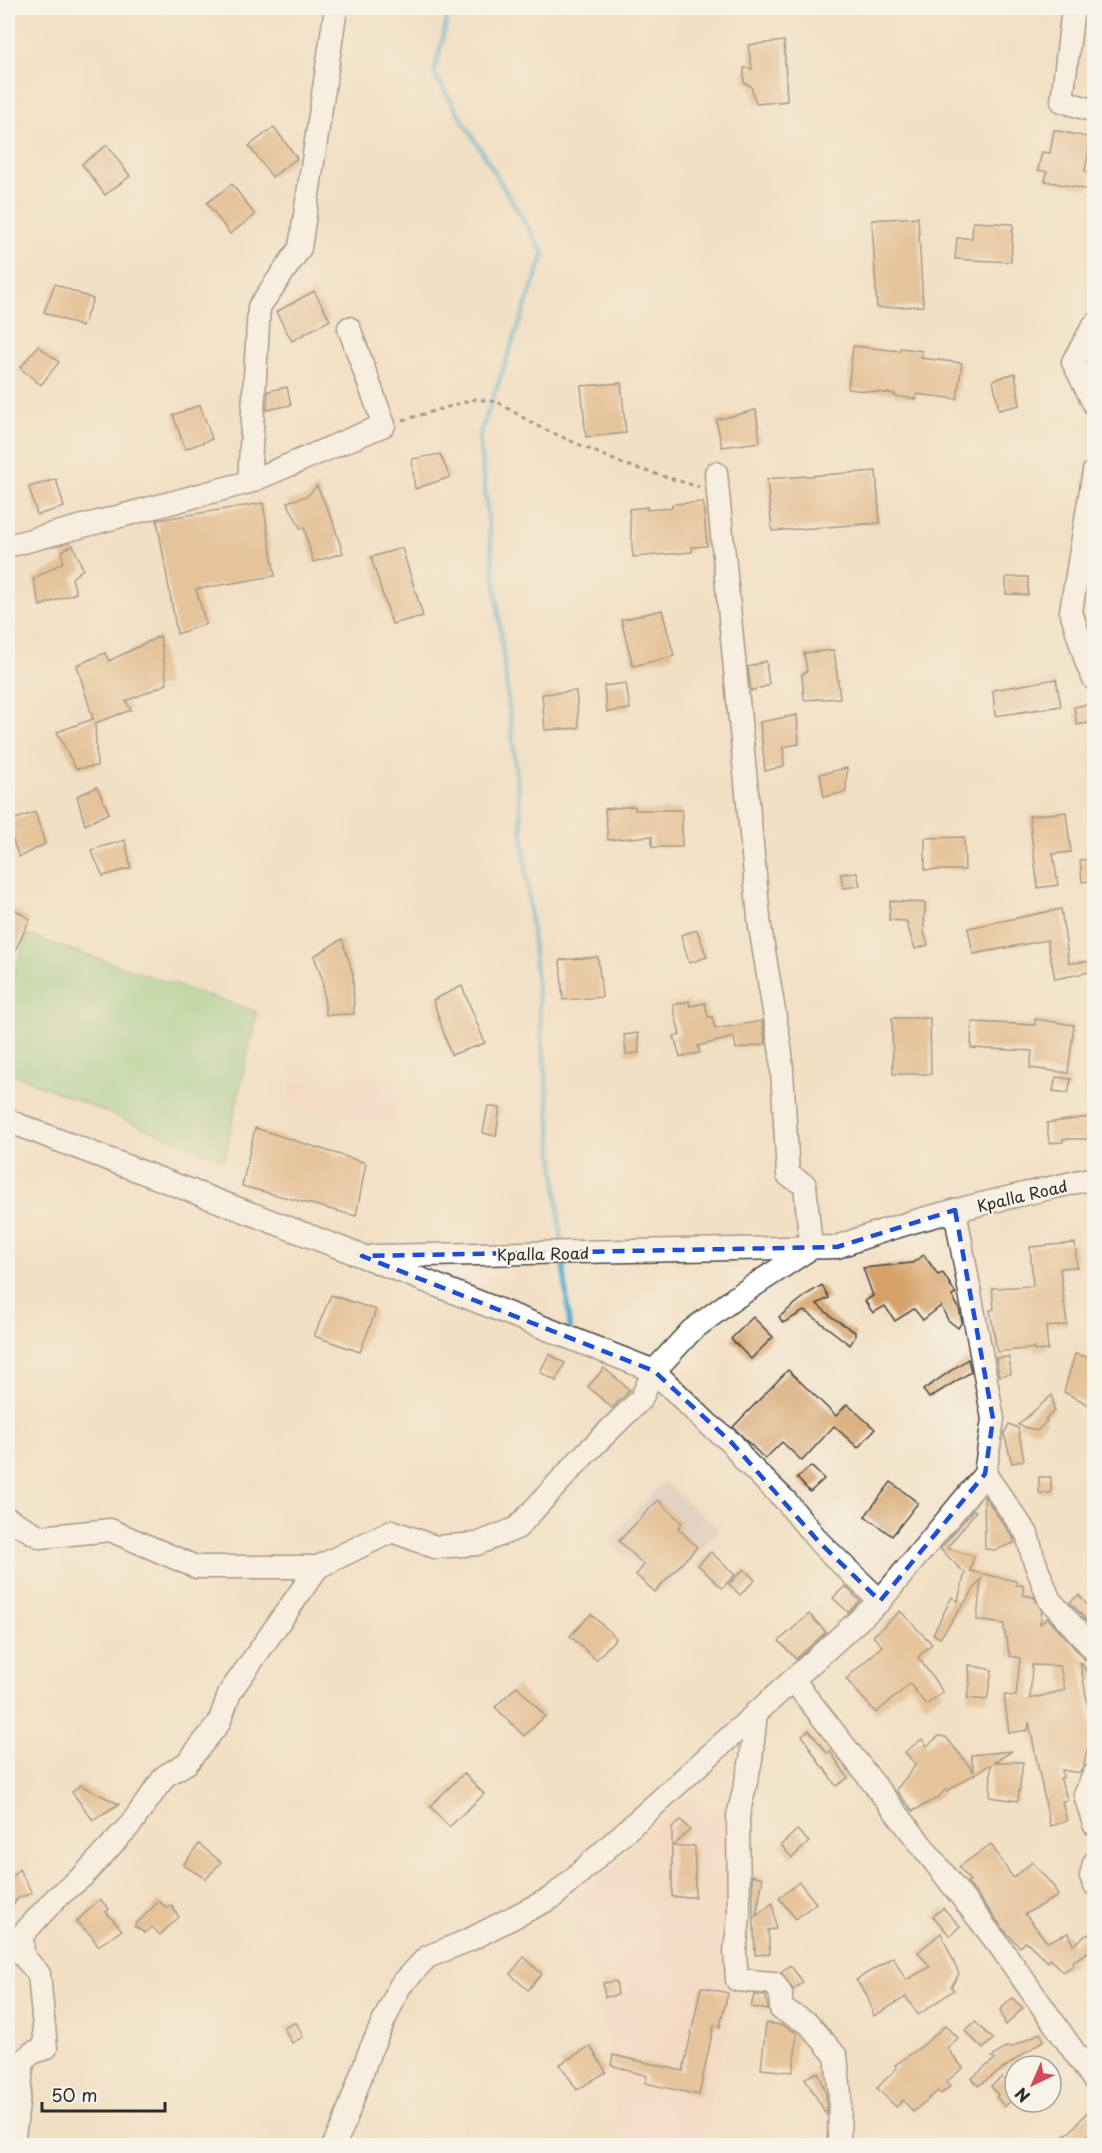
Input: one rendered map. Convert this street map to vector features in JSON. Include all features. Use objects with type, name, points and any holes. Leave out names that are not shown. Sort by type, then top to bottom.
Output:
[{"type":"street","points":[[249,482],[259,307],[300,248],[336,8]]},
{"type":"street","points":[[1073,8],[1062,101],[1095,111]]},
{"type":"street","points":[[1095,325],[1073,362],[1095,404]]},
{"type":"street","points":[[8,546],[249,482],[384,425],[349,328]]},
{"type":"street","points":[[1095,471],[1071,611],[1086,664],[1095,679]]},
{"type":"street","points":[[8,1519],[41,1537],[110,1530],[196,1567],[318,1567],[392,1531],[435,1547],[477,1544],[517,1528],[641,1399],[654,1371],[700,1323],[811,1248],[805,1185],[788,1175],[781,1053],[760,927],[717,482]]},
{"type":"street","name":"Kpalla Road","points":[[8,1121],[362,1256],[837,1247],[874,1233],[955,1210],[1095,1178]]},
{"type":"street","points":[[333,2145],[343,2126],[369,2053],[400,1986],[427,1957],[470,1940],[553,1897],[880,1601],[985,1474],[993,1419],[955,1210]]},
{"type":"street","points":[[362,1256],[654,1371],[708,1424],[732,1443],[745,1461],[786,1501],[820,1543],[880,1601]]},
{"type":"street","points":[[985,1474],[1027,1534],[1049,1599],[1095,1650]]},
{"type":"street","points":[[13,2145],[22,2061],[32,2053],[46,2048],[39,1974],[15,1957],[22,1935],[56,1898],[83,1876],[131,1824],[165,1776],[187,1763],[219,1724],[230,1692],[318,1567]]},
{"type":"street","points":[[794,1681],[999,1945],[1095,2080]]},
{"type":"street","points":[[756,1712],[751,1760],[738,1816],[739,1917],[735,1952],[738,1980],[774,1983],[781,1994],[782,2009],[808,2023],[836,2056],[840,2093],[839,2145]]},
{"type":"street","points":[[1095,1774],[1085,1795],[1095,1824]]},
{"type":"street","points":[[1095,1863],[1091,1876],[1095,1884]]},
{"type":"path","points":[[384,425],[475,399],[498,402],[535,425],[623,464],[717,482]]},
{"type":"highlighted area","points":[[955,1210],[993,1419],[985,1474],[880,1601],[820,1543],[732,1443],[654,1371],[362,1256],[837,1247]]},
{"type":"shaded area","points":[[346,1077],[398,1080],[395,1124],[347,1121],[347,1111],[288,1107],[290,1080],[345,1083]]},
{"type":"shaded area","points":[[664,1481],[719,1530],[663,1591],[609,1541]]},
{"type":"shaded area","points":[[690,1794],[732,1823],[734,2003],[700,2145],[666,2145],[614,2130],[615,2078],[593,1975],[567,1909]]},
{"type":"green space","points":[[27,935],[257,1012],[224,1160],[8,1072],[8,990]]},
{"type":"building","points":[[784,41],[787,101],[756,104],[751,86],[744,83],[744,68],[752,69],[748,45]]},
{"type":"building","points":[[274,127],[297,158],[272,177],[249,146]]},
{"type":"building","points":[[1054,130],[1091,138],[1085,171],[1092,173],[1089,190],[1045,181],[1047,172],[1038,170],[1042,152],[1050,153]]},
{"type":"building","points":[[107,145],[130,176],[105,195],[82,164]]},
{"type":"building","points":[[232,184],[255,215],[230,234],[207,203]]},
{"type":"building","points":[[918,217],[923,306],[877,308],[872,220]]},
{"type":"building","points":[[973,222],[1013,224],[1011,262],[955,259],[957,238],[972,238]]},
{"type":"building","points":[[55,284],[93,299],[82,327],[44,312]]},
{"type":"building","points":[[314,291],[330,320],[292,341],[276,312]]},
{"type":"building","points":[[38,346],[59,362],[41,385],[20,368]]},
{"type":"building","points":[[853,346],[922,351],[921,358],[962,363],[957,399],[917,394],[916,399],[894,396],[895,394],[848,389]]},
{"type":"building","points":[[1015,373],[1020,405],[999,410],[993,380]]},
{"type":"building","points":[[621,383],[626,433],[586,437],[581,386]]},
{"type":"building","points":[[287,387],[291,405],[267,410],[268,391]]},
{"type":"building","points":[[200,405],[212,439],[185,449],[173,415]]},
{"type":"building","points":[[756,410],[760,442],[722,447],[716,420]]},
{"type":"building","points":[[440,454],[450,477],[415,489],[412,459]]},
{"type":"building","points":[[876,471],[880,523],[772,531],[767,479]]},
{"type":"building","points":[[56,479],[64,507],[37,515],[29,487]]},
{"type":"building","points":[[317,486],[332,519],[343,553],[313,562],[304,527],[301,529],[287,502],[307,496]]},
{"type":"building","points":[[703,502],[707,546],[692,547],[692,552],[633,557],[629,509],[672,508],[672,504]]},
{"type":"building","points":[[263,503],[275,576],[196,589],[206,624],[177,634],[157,520]]},
{"type":"building","points":[[73,545],[83,569],[72,578],[76,593],[40,606],[33,579],[63,562],[62,551]]},
{"type":"building","points":[[402,548],[423,616],[392,624],[371,557]]},
{"type":"building","points":[[1006,577],[1028,577],[1028,595],[1006,594]]},
{"type":"building","points":[[662,610],[674,656],[633,666],[621,620]]},
{"type":"building","points":[[160,636],[167,684],[126,701],[131,710],[95,723],[97,766],[76,769],[57,732],[93,719],[77,665],[105,653],[109,661]]},
{"type":"building","points":[[834,650],[840,698],[804,700],[802,674],[807,671],[804,653]]},
{"type":"building","points":[[766,661],[769,685],[751,691],[748,667]]},
{"type":"building","points":[[1056,679],[1061,706],[995,716],[993,690]]},
{"type":"building","points":[[626,683],[630,709],[607,712],[604,686]]},
{"type":"building","points":[[576,691],[579,728],[545,730],[542,694]]},
{"type":"building","points":[[1095,703],[1095,722],[1077,725],[1074,707]]},
{"type":"building","points":[[797,715],[799,744],[783,747],[784,766],[765,771],[760,722]]},
{"type":"building","points":[[847,768],[846,792],[824,797],[820,774]]},
{"type":"building","points":[[97,787],[109,813],[85,825],[77,796]]},
{"type":"building","points":[[635,806],[635,810],[682,810],[682,847],[652,847],[652,836],[608,840],[605,809]]},
{"type":"building","points":[[35,812],[45,844],[19,857],[8,822]]},
{"type":"building","points":[[1066,812],[1071,852],[1053,854],[1058,885],[1038,888],[1029,816]]},
{"type":"building","points":[[964,837],[965,870],[925,870],[925,838]]},
{"type":"building","points":[[125,840],[131,868],[103,876],[91,850]]},
{"type":"building","points":[[1095,859],[1095,880],[1082,882],[1080,860]]},
{"type":"building","points":[[857,872],[860,886],[843,888],[841,874]]},
{"type":"building","points":[[890,901],[925,903],[924,932],[928,945],[915,949],[906,921],[889,920]]},
{"type":"building","points":[[8,905],[30,919],[8,966]]},
{"type":"building","points":[[1061,909],[1069,963],[1095,961],[1095,971],[1055,979],[1047,940],[973,954],[968,928]]},
{"type":"building","points":[[697,930],[707,957],[689,963],[681,935]]},
{"type":"building","points":[[342,939],[353,974],[354,1014],[326,1015],[322,978],[314,956]]},
{"type":"building","points":[[598,957],[602,997],[563,1000],[560,960]]},
{"type":"building","points":[[462,986],[485,1043],[451,1055],[433,1000]]},
{"type":"building","points":[[689,1001],[690,1006],[705,1003],[708,1017],[712,1017],[715,1029],[762,1021],[766,1044],[736,1049],[734,1037],[698,1046],[700,1053],[680,1057],[674,1036],[680,1035],[673,1005]]},
{"type":"building","points":[[892,1018],[930,1018],[931,1074],[893,1074]]},
{"type":"building","points":[[1035,1019],[1074,1025],[1068,1073],[1030,1068],[1032,1051],[971,1048],[972,1022],[1035,1025]]},
{"type":"building","points":[[638,1033],[639,1053],[626,1054],[624,1035]]},
{"type":"building","points":[[1056,1077],[1071,1079],[1068,1093],[1053,1091]]},
{"type":"building","points":[[488,1106],[500,1108],[496,1136],[483,1133]]},
{"type":"building","points":[[1095,1116],[1095,1139],[1063,1139],[1063,1142],[1049,1143],[1047,1123]]},
{"type":"building","points":[[255,1128],[366,1163],[356,1216],[242,1186]]},
{"type":"building","points":[[1075,1243],[1077,1267],[1060,1268],[1067,1325],[1046,1327],[1048,1350],[1034,1351],[1034,1348],[997,1352],[990,1310],[994,1309],[992,1288],[1033,1286],[1030,1247]]},
{"type":"building","points":[[924,1255],[938,1275],[943,1273],[956,1294],[952,1296],[959,1308],[962,1322],[958,1328],[948,1320],[941,1306],[923,1320],[914,1309],[895,1321],[885,1306],[873,1313],[865,1301],[873,1296],[863,1268],[912,1263]]},
{"type":"building","points":[[822,1285],[829,1298],[817,1304],[855,1332],[850,1345],[807,1312],[804,1311],[783,1323],[779,1317]]},
{"type":"building","points":[[331,1295],[376,1310],[360,1352],[314,1336]]},
{"type":"building","points":[[753,1317],[773,1337],[751,1359],[731,1339]]},
{"type":"building","points":[[549,1354],[565,1363],[556,1381],[540,1372]]},
{"type":"building","points":[[1075,1354],[1095,1359],[1095,1408],[1064,1392]]},
{"type":"building","points":[[1009,1357],[1011,1374],[999,1376],[996,1358]]},
{"type":"building","points":[[968,1359],[971,1372],[929,1398],[923,1390]]},
{"type":"building","points":[[604,1368],[630,1390],[612,1408],[588,1387]]},
{"type":"building","points":[[788,1370],[836,1416],[847,1404],[875,1429],[858,1448],[834,1426],[802,1461],[782,1442],[765,1459],[733,1427]]},
{"type":"building","points":[[1052,1395],[1054,1411],[1037,1431],[1018,1425]]},
{"type":"building","points":[[1009,1424],[1018,1428],[1024,1460],[1012,1463],[1004,1434]]},
{"type":"building","points":[[811,1466],[824,1479],[810,1492],[797,1478]]},
{"type":"building","points":[[1039,1477],[1051,1477],[1051,1493],[1039,1493]]},
{"type":"building","points":[[891,1482],[918,1503],[892,1536],[865,1516]]},
{"type":"building","points":[[984,1496],[1014,1539],[1014,1543],[996,1550],[985,1549]]},
{"type":"building","points":[[658,1500],[682,1523],[678,1528],[697,1547],[655,1592],[636,1575],[644,1565],[619,1541]]},
{"type":"building","points":[[973,1510],[976,1511],[947,1548],[974,1556],[970,1571],[1016,1581],[1016,1585],[1023,1585],[1023,1595],[1034,1597],[1042,1611],[1040,1624],[1048,1618],[1084,1659],[1095,1663],[1095,1683],[1080,1661],[1095,1748],[1087,1750],[1080,1773],[1062,1770],[1063,1778],[1060,1778],[1068,1800],[1062,1801],[1067,1821],[1050,1826],[1029,1722],[1028,1730],[1009,1733],[1004,1695],[1016,1696],[1020,1658],[1010,1656],[1004,1624],[977,1620],[981,1579],[940,1638],[933,1634],[952,1597],[958,1601],[965,1573],[940,1549]],"holes":[[[1032,1665],[1060,1666],[1065,1690],[1030,1699]]]},
{"type":"building","points":[[711,1552],[735,1575],[722,1588],[698,1565]]},
{"type":"building","points":[[744,1569],[755,1580],[740,1595],[729,1584]]},
{"type":"building","points":[[845,1586],[860,1601],[848,1612],[833,1598]]},
{"type":"building","points":[[1079,1595],[1095,1615],[1095,1630],[1070,1602]]},
{"type":"building","points":[[900,1611],[932,1644],[918,1657],[943,1692],[926,1705],[910,1684],[876,1713],[846,1679],[882,1646],[873,1636]]},
{"type":"building","points":[[591,1614],[616,1638],[596,1660],[570,1636]]},
{"type":"building","points":[[809,1614],[826,1632],[796,1659],[779,1641]]},
{"type":"building","points":[[969,1665],[992,1670],[987,1700],[967,1698],[970,1683]]},
{"type":"building","points":[[517,1686],[545,1716],[524,1736],[495,1707]]},
{"type":"building","points":[[809,1730],[827,1753],[830,1751],[848,1778],[836,1786],[802,1735]]},
{"type":"building","points":[[939,1736],[946,1737],[974,1772],[971,1755],[1012,1751],[995,1762],[1023,1762],[1018,1801],[990,1797],[991,1764],[947,1791],[946,1789],[938,1798],[913,1811],[896,1790],[916,1765],[905,1752],[922,1739],[927,1746]]},
{"type":"building","points":[[464,1773],[484,1794],[449,1827],[430,1806]]},
{"type":"building","points":[[80,1785],[119,1804],[93,1820],[72,1792]]},
{"type":"building","points":[[681,1820],[690,1830],[673,1846],[695,1846],[695,1897],[672,1897],[672,1828]]},
{"type":"building","points":[[797,1830],[809,1842],[792,1858],[781,1845]]},
{"type":"building","points":[[199,1844],[221,1862],[206,1879],[183,1865]]},
{"type":"building","points":[[991,1844],[1013,1878],[1032,1862],[1054,1887],[1058,1896],[1025,1914],[1047,1942],[1068,1933],[1073,1945],[1088,1934],[1095,1943],[1095,1947],[1072,1962],[1074,1965],[1063,1972],[1050,1959],[1048,1962],[1028,1943],[1025,1942],[1020,1947],[967,1882],[970,1881],[959,1867]]},
{"type":"building","points":[[19,1869],[32,1893],[18,1898],[8,1912],[8,1881]]},
{"type":"building","points":[[752,1875],[763,1878],[756,1916],[773,1903],[776,1929],[768,1930],[770,1954],[755,1955]]},
{"type":"building","points":[[799,1882],[816,1903],[796,1919],[779,1898]]},
{"type":"building","points":[[100,1899],[109,1909],[106,1912],[122,1930],[98,1946],[91,1935],[76,1922]]},
{"type":"building","points":[[159,1901],[167,1908],[171,1905],[179,1917],[160,1935],[152,1927],[145,1933],[134,1926]]},
{"type":"building","points":[[943,1908],[960,1926],[950,1936],[933,1916]]},
{"type":"building","points":[[941,1933],[959,1974],[951,1987],[954,1990],[918,2015],[906,1997],[874,2016],[867,1995],[856,1980],[893,1957],[906,1980],[930,1967],[918,1952]]},
{"type":"building","points":[[524,1957],[542,1974],[528,1990],[510,1974]]},
{"type":"building","points":[[790,1965],[803,1982],[793,1990],[781,1972]]},
{"type":"building","points":[[616,1981],[618,1995],[605,1997],[603,1983]]},
{"type":"building","points":[[701,1987],[728,1993],[720,2027],[714,2025],[699,2095],[645,2083],[647,2076],[611,2065],[613,2055],[683,2071]]},
{"type":"building","points":[[754,1995],[766,1996],[768,2010],[751,2007]]},
{"type":"building","points":[[1012,1998],[1023,2008],[1006,2025],[1000,2010]]},
{"type":"building","points":[[296,2022],[303,2037],[292,2043],[284,2028]]},
{"type":"building","points":[[975,2022],[993,2039],[983,2049],[965,2031]]},
{"type":"building","points":[[766,2023],[782,2025],[797,2033],[793,2072],[761,2069]]},
{"type":"building","points":[[946,2025],[958,2038],[947,2048],[963,2068],[946,2082],[950,2086],[941,2094],[938,2091],[913,2112],[903,2100],[896,2107],[877,2088],[897,2068],[895,2065]]},
{"type":"building","points":[[1040,2033],[1044,2040],[1024,2054],[1003,2054],[1003,2069],[978,2086],[972,2078],[995,2059],[992,2057],[1008,2046],[1010,2048]]},
{"type":"building","points":[[590,2046],[606,2072],[577,2090],[560,2064]]},
{"type":"building","points":[[818,2072],[826,2093],[826,2114],[805,2078]]},
{"type":"building","points":[[1003,2078],[1003,2105],[996,2097],[998,2095],[991,2086]]},
{"type":"building","points":[[1088,2111],[1095,2122],[1095,2130],[1074,2145],[1067,2145],[1061,2138],[1071,2131]]},
{"type":"waterway","points":[[450,8],[434,73],[544,254],[479,437],[520,807],[562,1246]]},
{"type":"waterway","points":[[563,1258],[570,1332]]}]
